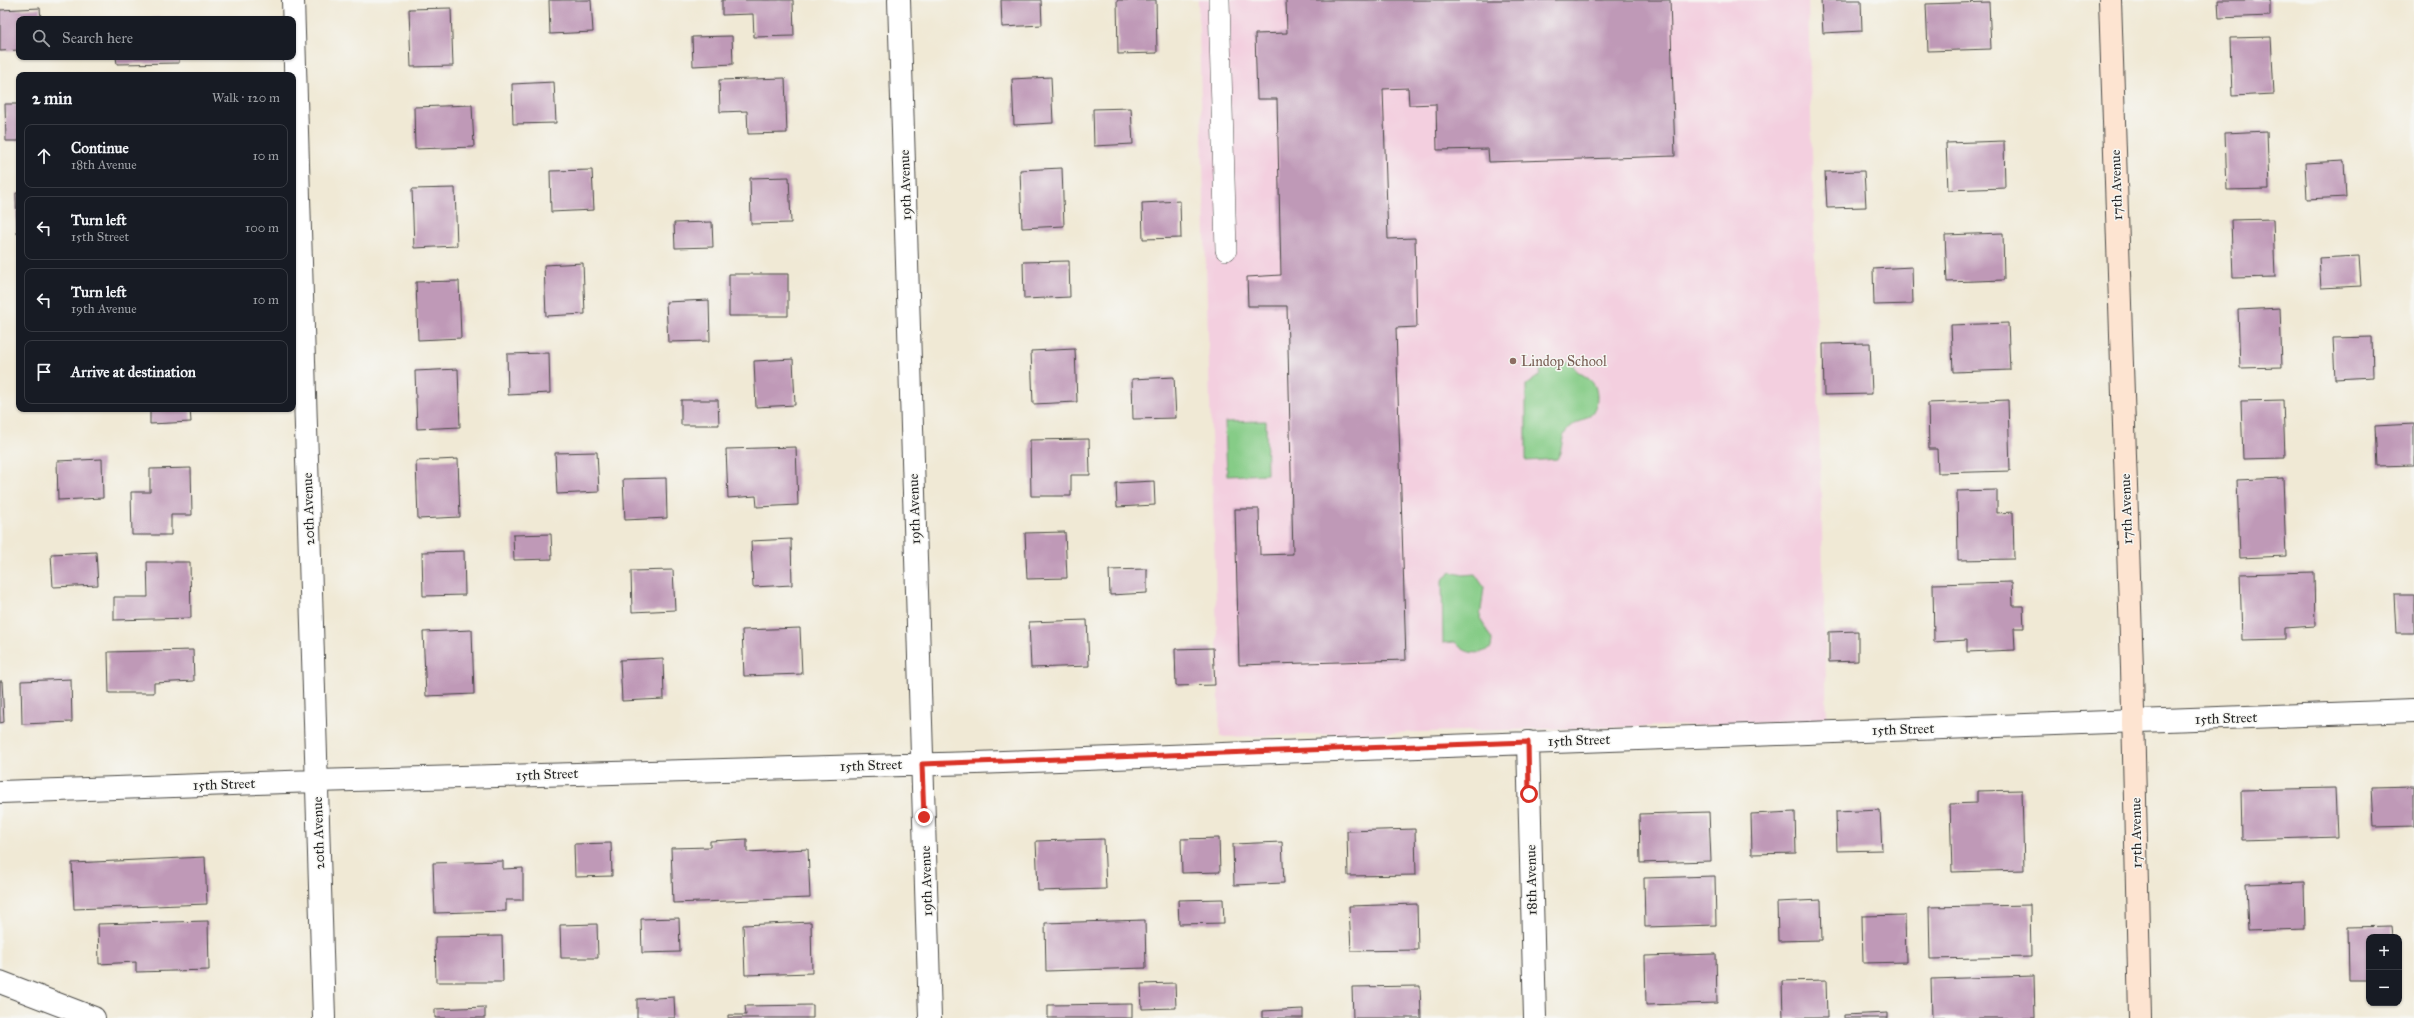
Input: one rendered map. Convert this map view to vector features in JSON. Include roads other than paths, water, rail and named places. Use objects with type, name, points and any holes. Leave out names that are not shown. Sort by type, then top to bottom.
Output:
[{"type":"street","name":"20th Avenue","points":[[293,0],[293,16]]},
{"type":"street","name":"19th Avenue","points":[[899,0],[930,1018]]},
{"type":"street","name":"17th Avenue","points":[[2110,0],[2133,721],[2140,1018]]},
{"type":"street","name":"20th Avenue","points":[[295,60],[295,72]]},
{"type":"street","name":"20th Avenue","points":[[296,102],[324,1018]]},
{"type":"street","name":"15th Street","points":[[0,792],[316,780],[922,764],[2414,711]]},
{"type":"street","name":"18th Avenue","points":[[1528,742],[1535,1018]]},
{"type":"street","points":[[0,982],[94,1018]]},
{"type":"lane","points":[[1219,0],[1226,250]]},
{"type":"place","name":"Lindop School","points":[[1513,361]]}]
